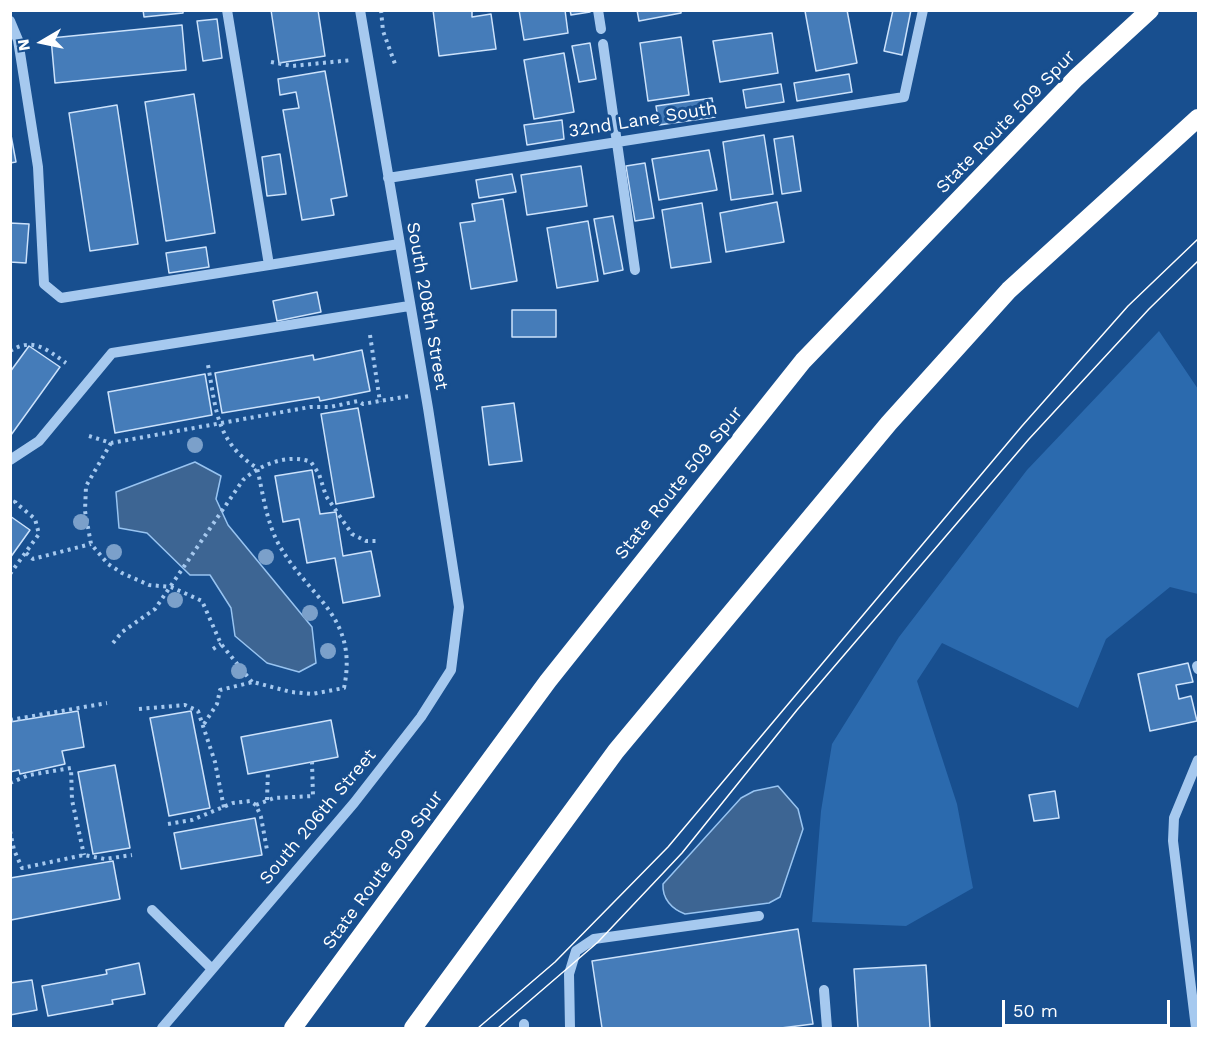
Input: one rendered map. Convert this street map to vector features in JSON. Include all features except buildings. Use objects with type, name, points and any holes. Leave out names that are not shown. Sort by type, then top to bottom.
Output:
[{"type":"highway","name":"State Route 509 Spur","points":[[293,1029],[548,681],[803,361],[1076,78],[1150,10]]},
{"type":"highway","points":[[413,1029],[616,751],[889,423],[1009,290],[1198,118]]},
{"type":"street","points":[[227,10],[269,265]]},
{"type":"street","name":"South 208th Street","points":[[360,10],[459,607]]},
{"type":"street","points":[[598,10],[601,29]]},
{"type":"street","name":"32nd Lane South","points":[[388,178],[904,97],[923,10]]},
{"type":"street","points":[[10,21],[18,40],[38,167],[44,284],[61,298],[399,244]]},
{"type":"street","points":[[603,44],[635,270]]},
{"type":"street","points":[[10,460],[39,441],[112,353],[409,306]]},
{"type":"street","name":"South 206th Street","points":[[162,1029],[354,803],[421,717],[451,670],[459,607]]},
{"type":"street","points":[[1196,1029],[1173,841],[1173,818],[1198,760]]},
{"type":"street","points":[[152,910],[212,969]]},
{"type":"street","points":[[570,1029],[568,974],[576,951],[594,939],[759,916]]},
{"type":"street","points":[[824,990],[827,1029]]},
{"type":"path","points":[[381,10],[384,31],[395,64]]},
{"type":"path","points":[[271,62],[292,66],[352,60]]},
{"type":"path","points":[[369,335],[380,402]]},
{"type":"path","points":[[10,351],[21,345],[36,344],[66,363]]},
{"type":"path","points":[[204,724],[217,704],[220,690],[253,682],[291,692],[330,692],[344,688],[348,658],[334,619],[284,553],[271,528],[257,468],[232,450],[219,422],[208,365]]},
{"type":"path","points":[[89,436],[111,443],[310,407],[380,402],[410,396]]},
{"type":"path","points":[[111,443],[86,486],[85,511],[90,544],[108,564],[122,573],[149,585],[171,587],[202,601],[221,644],[253,682]]},
{"type":"path","points":[[113,643],[122,632],[149,615],[171,587],[243,480],[257,468],[297,459],[311,462],[315,466],[326,496],[352,534],[366,541],[380,541]]},
{"type":"path","points":[[10,574],[39,534],[39,527],[28,511],[15,502],[16,500]]},
{"type":"path","points":[[26,553],[33,559],[90,544]]},
{"type":"path","points":[[213,649],[221,644]]},
{"type":"path","points":[[10,720],[107,703]]},
{"type":"path","points":[[139,709],[185,705],[198,711],[221,783],[224,808]]},
{"type":"path","points":[[168,824],[245,801],[256,805],[267,800],[313,796],[312,762]]},
{"type":"path","points":[[10,783],[29,775],[71,768],[72,800],[84,855]]},
{"type":"path","points":[[267,800],[268,770]]},
{"type":"path","points":[[256,805],[261,817],[267,850]]},
{"type":"path","points":[[10,831],[14,850],[22,868],[84,855],[105,859],[132,855]]},
{"type":"shaded area","points":[[1159,331],[1198,389],[1198,594],[1170,587],[1106,639],[1078,708],[942,643],[917,681],[957,804],[973,888],[906,926],[812,922],[821,811],[832,744],[899,637],[1027,470]]},
{"type":"shaded area","points":[[195,462],[221,476],[216,499],[228,525],[312,627],[316,663],[299,672],[267,663],[235,636],[231,608],[210,575],[190,575],[147,533],[119,528],[116,492]]},
{"type":"shaded area","points":[[778,786],[798,809],[803,829],[780,897],[769,903],[685,914],[672,906],[666,899],[663,884],[741,798],[754,791]]},
{"type":"tram line","points":[[478,1028],[555,962],[668,847],[1022,426],[1128,306],[1198,239]]},
{"type":"tram line","points":[[498,1028],[598,942],[682,853],[797,710],[1029,439],[1149,309],[1198,261]]}]
